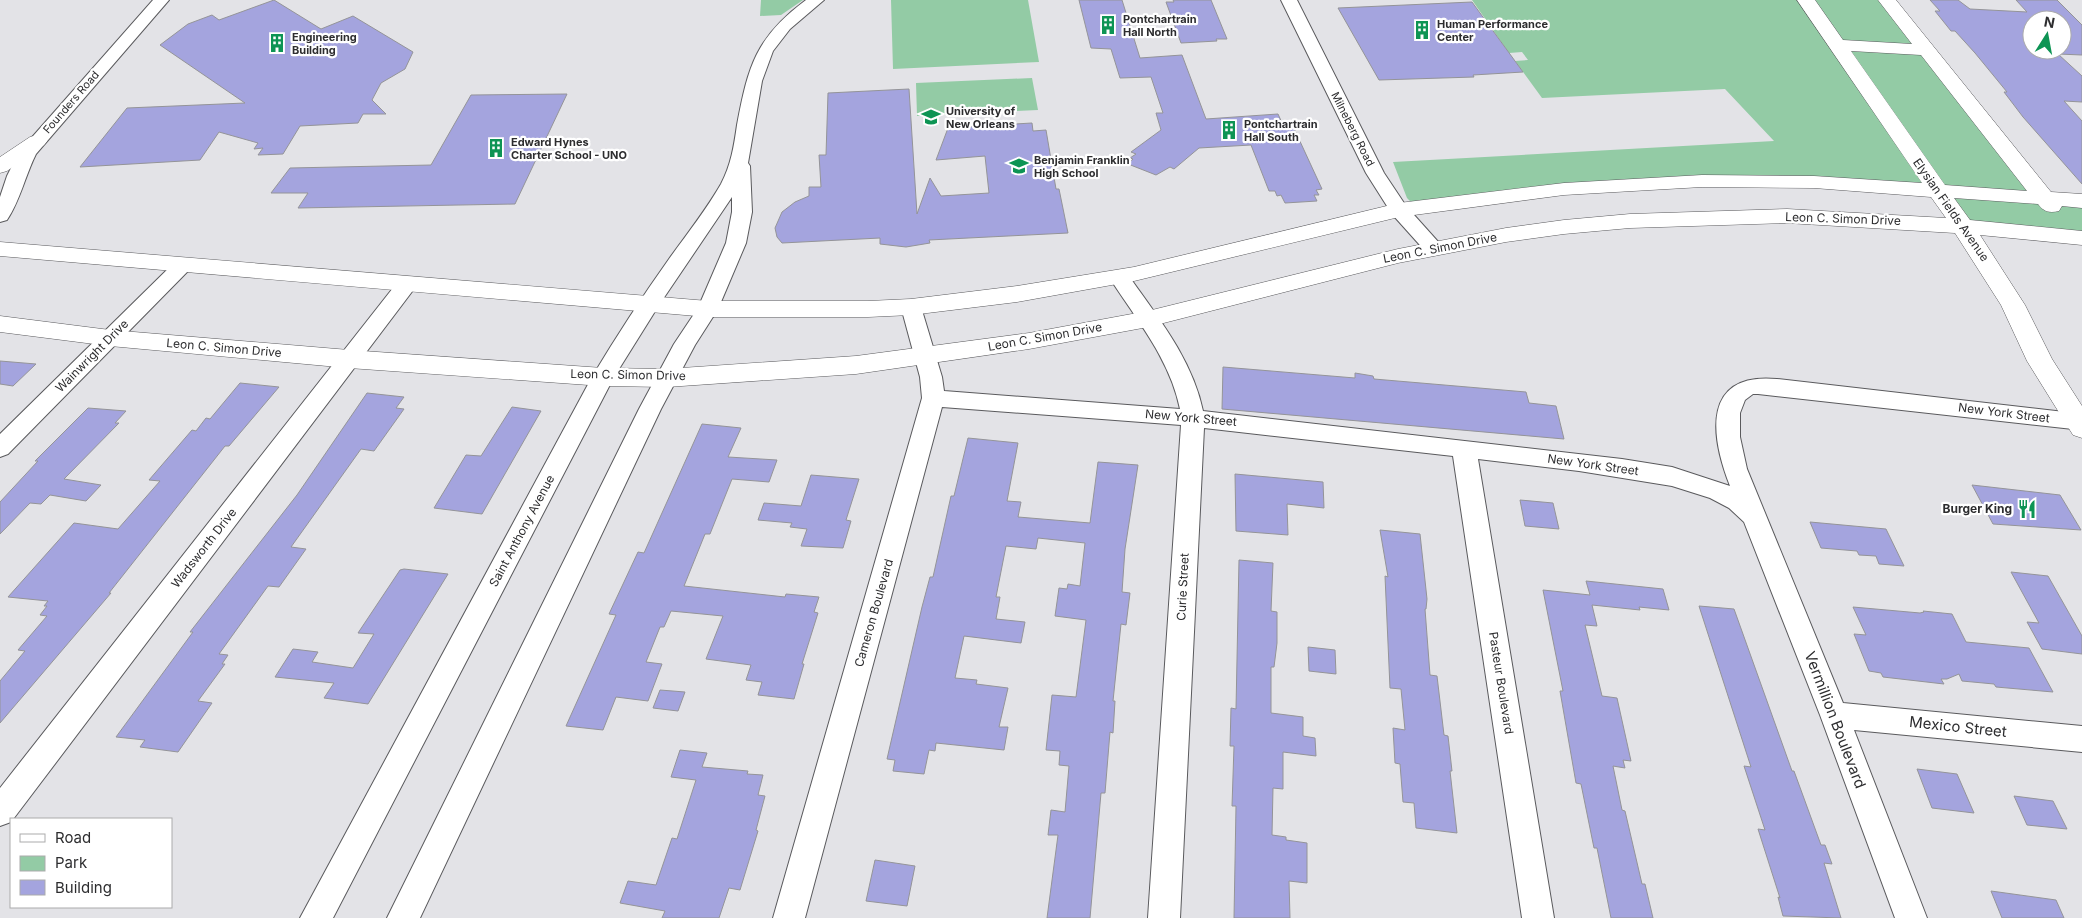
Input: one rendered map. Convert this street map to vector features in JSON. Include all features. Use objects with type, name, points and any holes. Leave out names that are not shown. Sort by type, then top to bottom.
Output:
[{"type":"main road","name":"Elysian Fields Avenue","points":[[1806,0],[1998,279],[2040,361],[2081,424]]},
{"type":"main road","points":[[1888,0],[2080,240]]},
{"type":"main road","points":[[1837,45],[1928,50]]},
{"type":"main road","points":[[0,166],[37,142]]},
{"type":"main road","points":[[1671,182],[1691,219]]},
{"type":"main road","points":[[0,249],[708,309],[809,310],[911,306],[1017,294],[1119,277],[1400,210],[1564,189],[1671,182],[1814,182],[2082,201]]},
{"type":"main road","name":"Leon C. Simon Drive","points":[[0,324],[110,338],[349,359],[603,377],[667,378],[837,366],[925,357],[1029,341],[1148,319],[1398,256],[1564,227],[1691,219],[1796,217],[1860,219],[1963,227],[2080,240]]},
{"type":"street","name":"Founders Road","points":[[0,216],[7,205],[20,164],[161,0]]},
{"type":"street","name":"Saint Anthony Avenue","points":[[316,918],[603,377],[648,304],[718,204],[737,168],[750,99],[760,59],[765,48],[799,11],[816,0]]},
{"type":"street","name":"Milneberg Road","points":[[1288,0],[1371,165],[1400,210],[1434,249]]},
{"type":"street","name":"Saint Anthony Avenue","points":[[403,918],[650,409],[708,309],[720,283],[736,243],[742,212],[740,187],[741,153]]},
{"type":"street","name":"Wainwright Drive","points":[[0,448],[184,264]]},
{"type":"street","name":"Curie Street","points":[[1119,277],[1148,319],[1182,375],[1191,397],[1194,418],[1164,918]]},
{"type":"street","name":"Wadsworth Drive","points":[[0,812],[407,284]]},
{"type":"street","name":"Cameron Boulevard","points":[[789,918],[933,398],[931,377],[911,306]]},
{"type":"street","name":"New York Street","points":[[1757,522],[1735,469],[1728,442],[1730,405],[1737,394],[1746,388],[1796,389],[2081,424]]},
{"type":"street","name":"New York Street","points":[[933,398],[1194,418],[1464,448],[1643,472],[1700,484],[1736,501],[1748,510],[1757,522]]},
{"type":"street","name":"Pasteur Boulevard","points":[[1464,448],[1538,918]]},
{"type":"street","name":"Vermillion Boulevard","points":[[1757,522],[1834,715],[1911,918]]},
{"type":"street","name":"Mexico Street","points":[[1834,715],[2082,740]]},
{"type":"green space","points":[[761,0],[803,0],[781,15],[760,16]]},
{"type":"green space","points":[[891,0],[1028,0],[1039,62],[893,69]]},
{"type":"green space","points":[[1472,0],[1887,0],[2045,198],[2082,201],[2082,238],[1963,227],[1938,190],[1702,181],[1416,207],[1407,198],[1393,162],[1774,141],[1725,89],[1542,98],[1515,61],[1528,60],[1522,52],[1509,53]]},
{"type":"green space","points":[[1032,78],[1038,110],[917,116],[916,83]]},
{"type":"building","points":[[274,0],[321,29],[353,16],[413,52],[405,69],[381,83],[372,100],[386,114],[363,114],[358,123],[300,126],[283,154],[258,155],[263,148],[254,149],[258,143],[219,132],[200,160],[80,167],[127,108],[245,103],[160,45],[188,24],[212,15],[219,20]]},
{"type":"building","name":"Pontchartrain Hall South","points":[[1079,0],[1122,0],[1140,58],[1182,55],[1206,119],[1278,114],[1283,125],[1292,124],[1322,189],[1316,190],[1319,195],[1314,195],[1317,201],[1285,203],[1281,195],[1277,196],[1275,191],[1269,191],[1251,145],[1199,148],[1174,169],[1170,167],[1156,175],[1128,164],[1133,159],[1130,158],[1136,154],[1131,152],[1161,130],[1156,113],[1163,113],[1151,77],[1120,78],[1111,49],[1091,48]]},
{"type":"building","name":"Pontchartrain Hall North","points":[[1173,0],[1211,0],[1227,39],[1181,43],[1166,2],[1174,2]]},
{"type":"building","points":[[1930,0],[1958,0],[1970,9],[2022,12],[2022,60],[2065,60],[2082,76],[2082,102],[2064,101],[2082,121],[2082,184],[2023,117],[2004,92],[2007,92],[1975,53],[1955,31],[1951,31],[1935,11],[1940,11]]},
{"type":"building","points":[[2016,0],[2057,0],[2067,10],[2025,10]]},
{"type":"building","name":"Human Performance Center","points":[[1472,2],[1523,72],[1473,75],[1474,77],[1379,80],[1338,8]]},
{"type":"building","points":[[2072,15],[2082,25],[2082,55],[2072,55]]},
{"type":"building","name":"Benjamin Franklin High School","points":[[909,89],[917,214],[930,178],[941,196],[989,193],[985,156],[936,160],[948,128],[1032,123],[1033,131],[1046,130],[1056,189],[1059,189],[1068,233],[929,240],[930,243],[906,247],[880,244],[880,238],[782,243],[777,237],[775,228],[782,212],[795,202],[809,196],[809,187],[821,187],[819,155],[826,155],[828,93]]},
{"type":"building","name":"Edward Hynes Charter School - UNO","points":[[567,94],[515,204],[298,208],[308,193],[271,193],[290,168],[431,165],[471,95]]},
{"type":"building","points":[[0,361],[36,364],[13,386],[0,384]]},
{"type":"building","points":[[1223,367],[1355,378],[1355,373],[1373,376],[1374,379],[1526,392],[1529,403],[1556,406],[1564,439],[1222,409]]},
{"type":"building","points":[[240,383],[279,387],[229,446],[225,446],[109,593],[111,593],[0,723],[0,681],[25,651],[18,650],[47,616],[40,615],[47,606],[44,606],[48,601],[8,597],[74,523],[118,529],[160,481],[149,480],[192,430],[196,431],[206,418],[210,419]]},
{"type":"building","points":[[367,393],[404,397],[396,408],[404,409],[374,451],[361,449],[291,547],[306,549],[279,587],[268,586],[219,654],[228,655],[222,664],[225,664],[198,701],[212,703],[178,752],[140,747],[145,740],[116,737],[193,632],[190,632],[297,495]]},
{"type":"building","points":[[512,407],[541,411],[482,514],[434,508],[466,455],[481,456]]},
{"type":"building","points":[[88,408],[126,411],[115,423],[119,423],[64,479],[101,485],[86,501],[50,495],[41,504],[30,503],[0,534],[0,502],[38,461],[35,461]]},
{"type":"building","points":[[702,424],[741,428],[728,457],[777,460],[769,482],[732,479],[710,534],[705,534],[684,586],[785,597],[786,594],[819,597],[814,612],[818,613],[802,664],[804,664],[794,699],[758,695],[762,682],[746,680],[751,665],[706,659],[723,616],[671,611],[664,627],[660,627],[646,662],[662,664],[648,701],[616,697],[603,730],[566,726],[616,615],[609,614],[638,552],[644,553]]},
{"type":"building","points":[[968,438],[1018,443],[1007,501],[1021,502],[1018,517],[1090,523],[1098,462],[1138,465],[1125,549],[1122,592],[1130,593],[1126,625],[1121,624],[1113,701],[1115,701],[1113,733],[1110,732],[1105,793],[1101,793],[1090,918],[1047,918],[1058,835],[1048,835],[1051,810],[1065,812],[1069,766],[1059,765],[1060,751],[1046,750],[1052,695],[1076,697],[1086,620],[1055,616],[1059,588],[1067,589],[1068,584],[1080,586],[1085,543],[1038,538],[1036,549],[1006,546],[996,597],[1000,597],[996,619],[1025,622],[1021,643],[964,636],[955,678],[977,680],[976,684],[1008,688],[999,727],[1008,727],[1004,750],[936,743],[935,751],[929,750],[924,774],[893,771],[895,760],[887,759],[922,607],[930,577],[933,577],[951,496],[954,496]]},
{"type":"building","points":[[1235,474],[1323,482],[1324,508],[1287,504],[1288,535],[1236,531]]},
{"type":"building","points":[[811,475],[859,479],[846,520],[851,521],[843,548],[801,546],[807,529],[790,527],[792,523],[758,520],[764,503],[801,506]]},
{"type":"building","name":"Burger King","points":[[1972,485],[2060,495],[2081,530],[1993,524]]},
{"type":"building","points":[[1520,500],[1553,503],[1559,529],[1525,526]]},
{"type":"building","points":[[1810,522],[1886,529],[1904,566],[1879,564],[1876,556],[1859,555],[1857,551],[1821,548]]},
{"type":"building","points":[[1380,530],[1420,534],[1427,599],[1425,609],[1430,675],[1437,676],[1444,735],[1448,736],[1457,833],[1416,828],[1414,803],[1403,802],[1400,764],[1395,763],[1393,728],[1405,730],[1401,689],[1390,688],[1385,576],[1388,577]]},
{"type":"building","points":[[1239,560],[1273,563],[1271,611],[1277,612],[1277,643],[1274,667],[1271,667],[1271,713],[1303,717],[1303,736],[1315,738],[1316,756],[1283,752],[1283,789],[1273,788],[1272,835],[1286,837],[1286,840],[1307,843],[1307,883],[1289,881],[1290,918],[1234,918],[1236,806],[1232,806],[1234,746],[1230,746],[1231,708],[1236,709]]},
{"type":"building","points":[[400,570],[448,574],[368,704],[324,698],[334,683],[275,677],[293,649],[318,652],[312,662],[353,668],[374,634],[358,633]]},
{"type":"building","points":[[2011,572],[2048,576],[2082,636],[2082,654],[2042,649],[2027,622],[2039,623]]},
{"type":"building","points":[[1586,581],[1663,589],[1669,610],[1639,607],[1640,610],[1592,605],[1597,626],[1585,625],[1602,696],[1617,698],[1631,761],[1623,760],[1625,768],[1613,766],[1622,810],[1625,811],[1642,884],[1645,884],[1653,918],[1611,918],[1597,848],[1594,848],[1581,784],[1576,783],[1560,691],[1563,691],[1543,590],[1590,595]]},
{"type":"building","points":[[1699,606],[1734,609],[1792,771],[1794,771],[1821,845],[1825,845],[1832,864],[1824,863],[1841,918],[1783,916],[1778,897],[1780,898],[1758,829],[1765,830],[1744,766],[1751,767]]},
{"type":"building","points":[[1853,607],[1952,614],[1966,642],[2029,648],[2053,692],[1996,687],[1994,684],[1962,681],[1959,674],[1947,679],[1941,679],[1944,684],[1883,677],[1881,673],[1869,671],[1854,634],[1866,635]]},
{"type":"building","points":[[1308,647],[1335,650],[1336,674],[1309,671]]},
{"type":"building","points":[[660,690],[685,692],[678,711],[653,708]]},
{"type":"building","points":[[680,750],[707,753],[702,767],[748,771],[747,774],[763,775],[758,795],[765,796],[756,830],[758,831],[740,890],[729,888],[719,918],[662,918],[665,911],[620,903],[628,881],[656,885],[672,838],[677,839],[696,780],[671,777]]},
{"type":"building","points":[[1917,769],[1957,774],[1974,813],[1932,808]]},
{"type":"building","points":[[2014,796],[2053,801],[2067,829],[2027,825]]},
{"type":"building","points":[[875,860],[915,866],[907,906],[866,901]]},
{"type":"building","points":[[1991,891],[2056,900],[2064,918],[2002,918]]},
{"type":"place","name":"Pontchartrain Hall North","points":[[1108,25]]},
{"type":"place","name":"Human Performance Center","points":[[1422,30]]},
{"type":"place","name":"Engineering Building","points":[[277,43]]},
{"type":"place","name":"University of New Orleans","points":[[931,117]]},
{"type":"place","name":"Pontchartrain Hall South","points":[[1229,130]]},
{"type":"place","name":"Edward Hynes Charter School - UNO","points":[[496,148]]},
{"type":"place","name":"Benjamin Franklin High School","points":[[1019,166]]},
{"type":"place","name":"Burger King","points":[[2027,509]]}]
